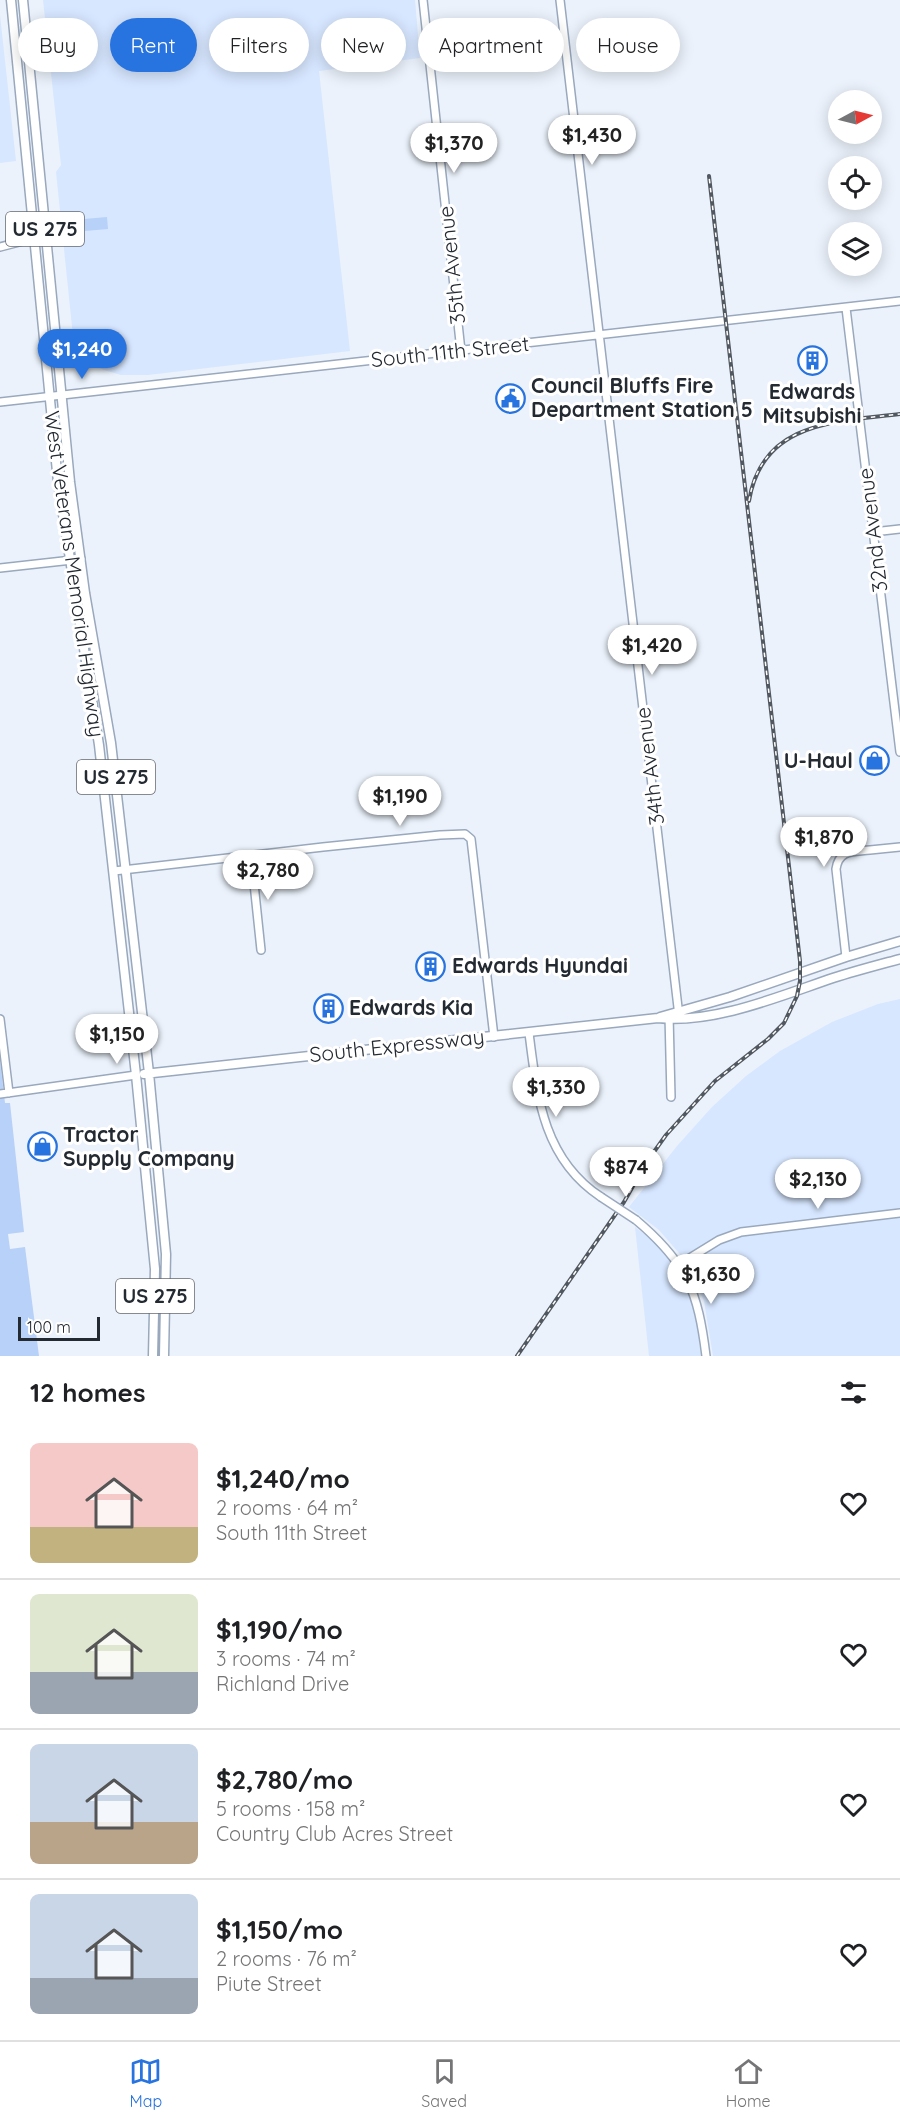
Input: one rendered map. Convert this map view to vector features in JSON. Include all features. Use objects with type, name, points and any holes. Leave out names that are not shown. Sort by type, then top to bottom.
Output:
[{"type":"main road","name":"West Veterans Memorial Highway","points":[[11,0],[49,396],[70,560],[99,745],[136,1075]]},
{"type":"main road","name":"West Veterans Memorial Highway","points":[[23,0],[61,395],[81,559],[111,743],[149,1073]]},
{"type":"main road","name":"South Expressway","points":[[136,1075],[669,1017],[900,941]]},
{"type":"main road","name":"South Expressway","points":[[679,1014],[708,1015],[900,959]]},
{"type":"main road","name":"US 275","points":[[149,1073],[166,1254],[164,1356]]},
{"type":"main road","name":"US 275","points":[[136,1075],[155,1269],[153,1356]]},
{"type":"street","name":"35th Avenue","points":[[423,0],[461,351]]},
{"type":"street","name":"34th Avenue","points":[[560,0],[679,1014]]},
{"type":"street","points":[[0,247],[46,237]]},
{"type":"street","name":"South 11th Street","points":[[0,402],[900,301]]},
{"type":"street","name":"32nd Avenue","points":[[846,308],[900,752]]},
{"type":"street","points":[[873,532],[900,529]]},
{"type":"street","points":[[0,568],[81,559]]},
{"type":"street","points":[[114,871],[440,835],[468,836],[471,839],[494,1036]]},
{"type":"street","points":[[846,957],[836,869],[838,861],[844,854],[853,850],[900,847]]},
{"type":"street","points":[[251,855],[261,950]]},
{"type":"street","points":[[669,1017],[671,1097]]},
{"type":"street","points":[[0,1019],[9,1093]]},
{"type":"street","points":[[529,1033],[538,1094],[549,1134],[562,1158],[590,1189],[636,1220],[663,1244],[680,1264],[698,1303],[706,1356]]},
{"type":"street","points":[[0,1094],[136,1075]]},
{"type":"street","points":[[680,1264],[718,1240],[741,1232],[900,1213]]},
{"type":"shaded area","points":[[43,0],[415,0],[418,58],[406,60],[406,18],[321,18],[321,71],[319,71],[350,351],[148,375],[121,375],[89,362],[78,349],[73,336],[56,172],[61,165],[51,72],[98,72],[98,18],[45,18]]},
{"type":"shaded area","points":[[0,15],[16,161],[0,163]]},
{"type":"shaded area","points":[[107,217],[108,229],[85,231],[84,219]]},
{"type":"shaded area","points":[[900,999],[900,1356],[713,1356],[704,1301],[685,1260],[659,1230],[629,1207],[677,1146],[712,1107],[746,1076],[780,1051],[832,1022],[878,1004]]},
{"type":"shaded area","points":[[0,1061],[5,1103],[10,1103],[24,1232],[8,1234],[10,1249],[25,1247],[39,1356],[0,1356]]},
{"type":"shaded area","points":[[635,1227],[651,1239],[676,1267],[686,1286],[693,1305],[701,1356],[649,1356]]},
{"type":"railway","points":[[517,1356],[624,1202],[646,1163],[666,1135],[715,1081],[768,1039],[784,1023],[797,996],[800,981],[800,961],[709,176]]},
{"type":"railway","points":[[749,501],[757,475],[769,455],[786,440],[805,430],[828,424],[900,414]]},
{"type":"place","name":"Edwards Mitsubishi","points":[[812,361]]},
{"type":"place","name":"Council Bluffs Fire Department Station 5","points":[[510,398]]},
{"type":"place","name":"U-Haul","points":[[874,761]]},
{"type":"place","name":"Edwards Hyundai","points":[[431,966]]},
{"type":"place","name":"Edwards Kia","points":[[328,1008]]},
{"type":"place","name":"Tractor Supply Company","points":[[42,1147]]}]
